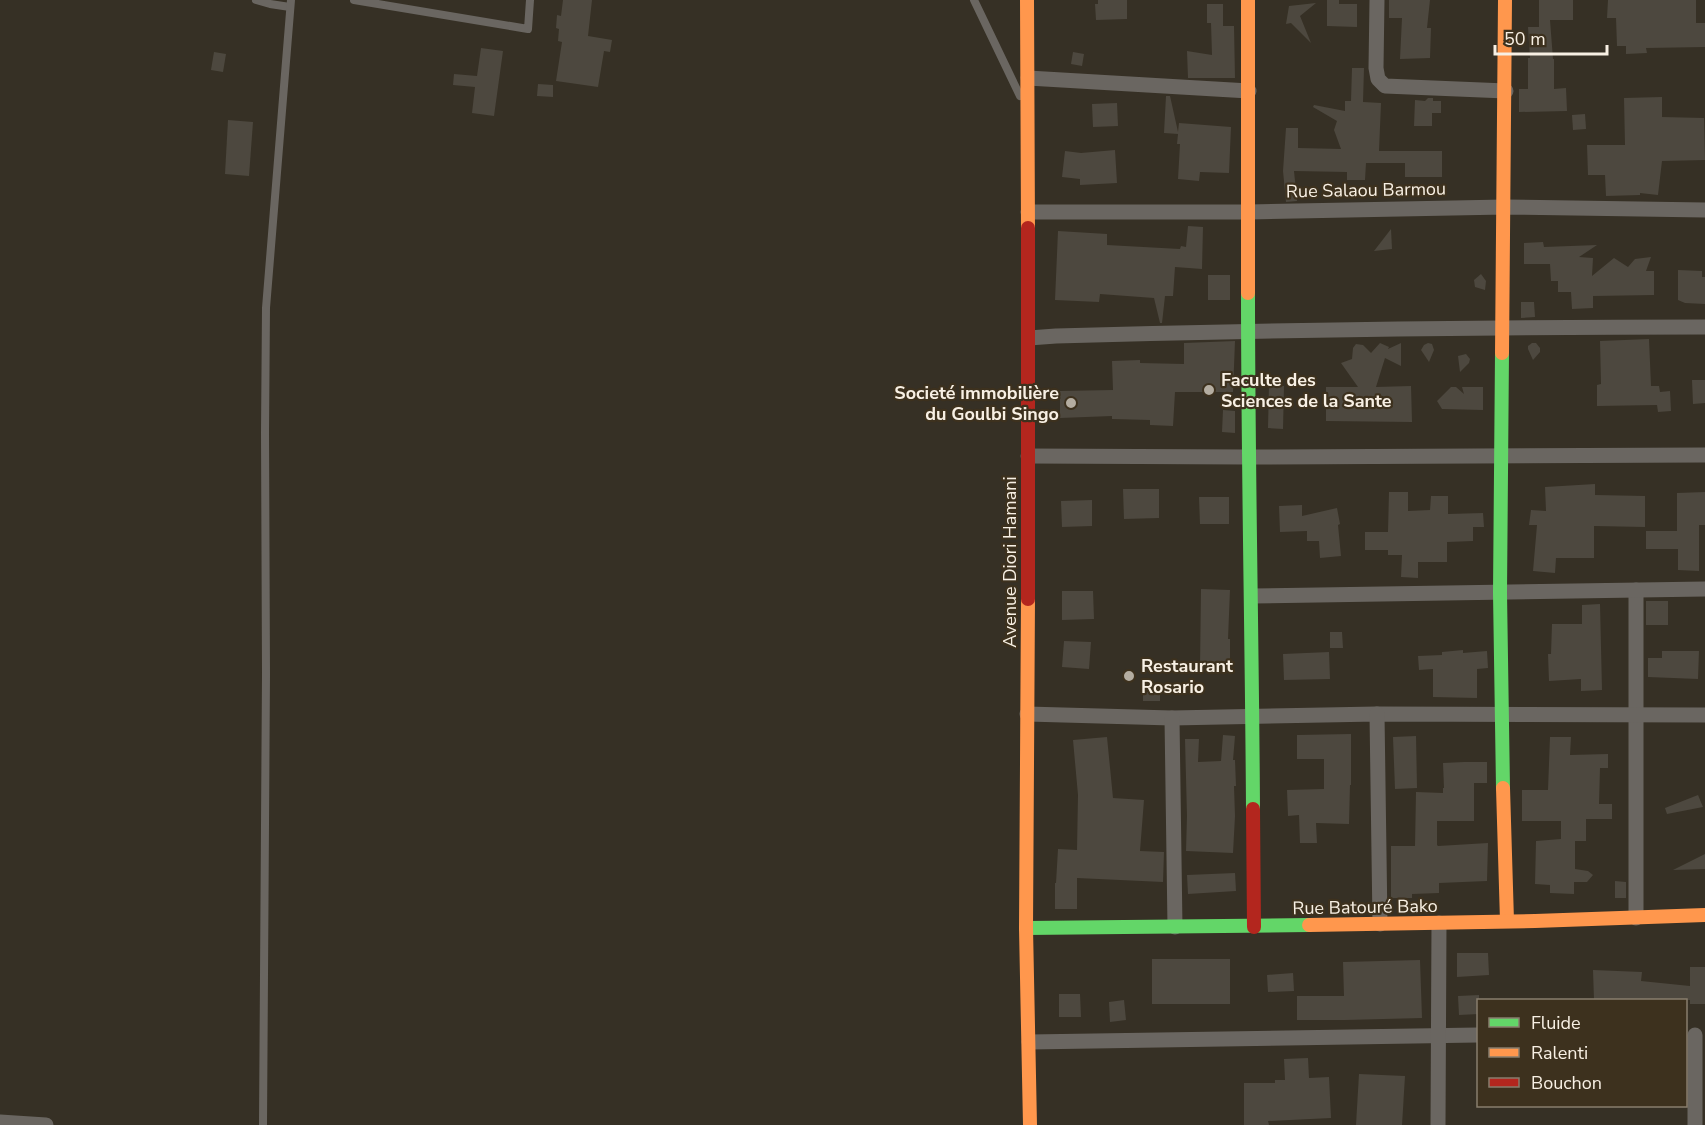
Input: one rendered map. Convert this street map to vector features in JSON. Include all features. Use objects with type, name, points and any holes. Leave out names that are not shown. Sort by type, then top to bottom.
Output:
[{"type":"street","name":"Avenue Diori Hamani","points":[[1027,0],[1029,338],[1026,928],[1030,1125]]},
{"type":"street","points":[[1248,0],[1248,457],[1252,596],[1254,927]]},
{"type":"street","points":[[1377,0],[1376,68],[1378,80],[1384,86],[1506,91]]},
{"type":"street","points":[[1505,0],[1500,592],[1507,921]]},
{"type":"street","points":[[1028,78],[1249,91]]},
{"type":"street","name":"Rue Salaou Barmou","points":[[1028,212],[1249,212],[1505,207],[1705,210]]},
{"type":"street","points":[[1029,338],[1249,331],[1705,327]]},
{"type":"street","points":[[1028,456],[1705,455]]},
{"type":"street","points":[[1252,596],[1705,590]]},
{"type":"street","points":[[1635,591],[1636,918]]},
{"type":"street","points":[[1027,714],[1172,718],[1501,713],[1637,716],[1705,714]]},
{"type":"street","points":[[1377,714],[1380,924]]},
{"type":"street","points":[[1172,718],[1175,927]]},
{"type":"street","name":"Rue Batouré Bako","points":[[1026,928],[1254,927],[1705,915]]},
{"type":"street","points":[[1438,1125],[1439,923]]},
{"type":"street","points":[[1029,1042],[1477,1035]]},
{"type":"street","points":[[1695,1035],[1695,1125]]},
{"type":"street","points":[[0,1122],[46,1125]]},
{"type":"lane","points":[[256,0],[270,4],[290,4],[266,308],[263,1125]]},
{"type":"lane","points":[[354,0],[528,29],[530,0]]},
{"type":"lane","points":[[974,0],[1028,114]]},
{"type":"building","points":[[563,0],[592,0],[588,36],[612,40],[610,52],[604,51],[598,87],[556,81],[562,42],[558,41],[557,15],[561,16]]},
{"type":"building","points":[[1098,0],[1127,0],[1127,19],[1096,20],[1095,4],[1098,4]]},
{"type":"building","points":[[1327,0],[1339,0],[1339,4],[1357,4],[1357,27],[1327,26]]},
{"type":"building","points":[[1389,0],[1430,0],[1427,28],[1431,28],[1430,58],[1400,59],[1402,18],[1389,18]]},
{"type":"building","points":[[1539,0],[1573,0],[1573,20],[1550,20],[1554,89],[1566,88],[1567,111],[1519,112],[1519,89],[1528,89],[1528,58],[1530,58],[1528,27],[1539,27]]},
{"type":"building","points":[[1608,0],[1696,0],[1696,23],[1705,23],[1705,47],[1646,48],[1647,53],[1626,54],[1626,46],[1617,46],[1616,18],[1607,18]]},
{"type":"building","points":[[1316,3],[1300,16],[1311,43],[1291,23],[1286,24],[1289,6]]},
{"type":"building","points":[[1207,4],[1223,4],[1223,26],[1234,26],[1235,78],[1188,78],[1187,51],[1212,55],[1211,23],[1207,23]]},
{"type":"building","points":[[481,48],[503,51],[494,116],[472,113],[475,87],[453,85],[454,74],[477,76]]},
{"type":"building","points":[[214,52],[226,54],[223,72],[211,70]]},
{"type":"building","points":[[1073,52],[1084,54],[1082,66],[1071,64]]},
{"type":"building","points":[[1352,68],[1364,68],[1363,102],[1381,103],[1379,151],[1442,151],[1442,177],[1405,177],[1405,163],[1366,163],[1365,180],[1347,180],[1347,172],[1294,171],[1297,201],[1286,202],[1283,171],[1286,128],[1298,128],[1298,148],[1341,149],[1334,130],[1337,121],[1313,107],[1314,105],[1345,111],[1345,101],[1351,101]]},
{"type":"building","points":[[538,84],[553,85],[553,97],[537,96]]},
{"type":"building","points":[[1166,96],[1170,96],[1178,132],[1179,123],[1231,127],[1229,173],[1200,172],[1199,181],[1178,179],[1180,144],[1177,144],[1178,134],[1164,133]]},
{"type":"building","points":[[1662,97],[1662,117],[1704,118],[1705,160],[1662,161],[1658,195],[1640,193],[1640,195],[1606,196],[1605,175],[1588,175],[1587,145],[1625,145],[1624,98]]},
{"type":"building","points":[[1428,98],[1441,101],[1441,113],[1432,113],[1432,126],[1414,126],[1415,100],[1425,101]]},
{"type":"building","points":[[1117,103],[1118,126],[1093,127],[1092,104]]},
{"type":"building","points":[[1585,114],[1586,129],[1573,130],[1572,115]]},
{"type":"building","points":[[228,120],[253,122],[249,176],[225,174]]},
{"type":"building","points":[[1115,150],[1117,183],[1080,185],[1080,179],[1062,177],[1065,151],[1081,153]]},
{"type":"building","points":[[1188,226],[1203,227],[1202,269],[1175,267],[1173,296],[1165,296],[1162,323],[1160,323],[1154,298],[1100,294],[1099,302],[1055,300],[1058,231],[1107,234],[1107,245],[1180,249],[1181,246],[1186,247]]},
{"type":"building","points":[[1391,229],[1392,249],[1374,251]]},
{"type":"building","points":[[1543,242],[1544,247],[1597,245],[1579,257],[1593,258],[1592,276],[1614,258],[1628,267],[1635,259],[1651,257],[1646,271],[1654,271],[1654,295],[1593,296],[1593,308],[1572,309],[1571,292],[1558,292],[1558,281],[1551,281],[1550,264],[1524,264],[1524,243]]},
{"type":"building","points":[[1678,270],[1702,271],[1702,277],[1705,277],[1705,304],[1685,303],[1678,300]]},
{"type":"building","points":[[1481,274],[1486,281],[1485,290],[1475,287],[1474,280]]},
{"type":"building","points":[[1208,275],[1230,275],[1230,300],[1208,300]]},
{"type":"building","points":[[1521,302],[1534,302],[1535,317],[1521,318]]},
{"type":"building","points":[[1649,339],[1651,386],[1659,386],[1660,392],[1670,391],[1671,411],[1658,412],[1657,405],[1597,406],[1597,385],[1601,384],[1600,341]]},
{"type":"building","points":[[1235,341],[1233,392],[1175,392],[1173,426],[1150,425],[1150,420],[1112,419],[1112,416],[1060,418],[1060,391],[1113,390],[1112,361],[1140,360],[1140,363],[1184,364],[1184,343]]},
{"type":"building","points":[[1380,343],[1389,347],[1388,349],[1401,343],[1401,366],[1385,358],[1376,387],[1411,386],[1412,422],[1326,421],[1326,387],[1358,387],[1341,363],[1352,359],[1353,348],[1356,344],[1363,345],[1371,353]]},
{"type":"building","points":[[1428,343],[1432,344],[1434,350],[1429,362],[1421,350]]},
{"type":"building","points":[[1532,343],[1536,343],[1540,348],[1540,352],[1533,360],[1528,349]]},
{"type":"building","points":[[1466,354],[1470,359],[1469,363],[1460,372],[1458,356]]},
{"type":"building","points":[[1692,380],[1705,380],[1705,403],[1693,404]]},
{"type":"building","points":[[1269,385],[1284,386],[1283,429],[1268,428]]},
{"type":"building","points":[[1451,387],[1456,387],[1464,394],[1462,387],[1483,387],[1483,410],[1442,409],[1437,401]]},
{"type":"building","points":[[1223,410],[1235,411],[1235,433],[1222,432]]},
{"type":"building","points":[[1595,484],[1595,495],[1645,496],[1645,527],[1594,526],[1594,558],[1556,558],[1555,573],[1533,571],[1537,525],[1529,525],[1531,510],[1546,511],[1545,487]]},
{"type":"building","points":[[1123,489],[1159,489],[1159,518],[1124,519]]},
{"type":"building","points":[[1389,492],[1408,492],[1408,511],[1430,510],[1431,496],[1448,496],[1448,514],[1483,513],[1484,527],[1473,527],[1473,541],[1447,542],[1447,562],[1418,562],[1418,578],[1401,577],[1402,555],[1388,555],[1388,550],[1365,550],[1365,532],[1388,532]]},
{"type":"building","points":[[1705,492],[1705,525],[1699,525],[1699,571],[1678,570],[1678,549],[1646,549],[1646,531],[1677,531],[1677,493]]},
{"type":"building","points":[[1199,497],[1229,497],[1229,524],[1200,524]]},
{"type":"building","points":[[1092,500],[1092,526],[1062,527],[1061,501]]},
{"type":"building","points":[[1302,505],[1302,516],[1337,508],[1341,556],[1320,558],[1319,541],[1307,541],[1307,531],[1280,532],[1279,506]]},
{"type":"building","points":[[1201,589],[1230,590],[1228,639],[1230,639],[1230,667],[1200,667]]},
{"type":"building","points":[[1062,591],[1093,591],[1094,619],[1062,620]]},
{"type":"building","points":[[1646,601],[1668,601],[1668,625],[1646,625]]},
{"type":"building","points":[[1600,604],[1602,690],[1581,691],[1581,679],[1549,681],[1548,654],[1551,654],[1552,624],[1582,624],[1582,605]]},
{"type":"building","points":[[1330,632],[1342,632],[1343,648],[1330,648]]},
{"type":"building","points":[[1064,641],[1091,642],[1089,669],[1062,667]]},
{"type":"building","points":[[1463,650],[1463,653],[1487,651],[1488,668],[1477,669],[1477,698],[1433,697],[1433,669],[1419,670],[1418,656],[1442,655],[1442,652]]},
{"type":"building","points":[[1662,651],[1699,651],[1698,679],[1648,677],[1648,658],[1662,658]]},
{"type":"building","points":[[1329,652],[1330,679],[1284,680],[1283,654]]},
{"type":"building","points":[[1143,689],[1160,689],[1160,701],[1143,701]]},
{"type":"building","points":[[1351,734],[1349,824],[1316,823],[1317,843],[1300,843],[1299,815],[1288,816],[1287,790],[1324,789],[1324,759],[1297,759],[1297,735]]},
{"type":"building","points":[[1223,735],[1235,736],[1233,760],[1235,760],[1236,786],[1234,786],[1233,853],[1186,851],[1185,739],[1199,739],[1198,762],[1221,761]]},
{"type":"building","points":[[1416,736],[1417,788],[1395,789],[1393,737]]},
{"type":"building","points":[[1107,737],[1113,798],[1144,800],[1140,851],[1164,852],[1163,882],[1077,878],[1077,909],[1055,909],[1058,849],[1077,850],[1078,795],[1073,740]]},
{"type":"building","points":[[1550,737],[1571,737],[1570,755],[1608,754],[1608,768],[1600,768],[1599,804],[1612,804],[1612,819],[1586,819],[1586,841],[1575,841],[1575,869],[1588,871],[1593,875],[1587,882],[1574,882],[1574,894],[1550,893],[1550,885],[1535,884],[1536,841],[1561,839],[1561,821],[1522,821],[1522,790],[1548,790]]},
{"type":"building","points":[[1487,762],[1487,783],[1474,783],[1474,821],[1437,821],[1437,845],[1488,843],[1487,881],[1439,883],[1439,893],[1412,894],[1412,898],[1391,898],[1391,846],[1415,846],[1416,792],[1443,793],[1443,763]]},
{"type":"building","points":[[1698,795],[1703,807],[1667,814],[1665,808]]},
{"type":"building","points":[[1705,854],[1705,869],[1673,870]]},
{"type":"building","points":[[1235,873],[1236,891],[1188,894],[1187,875]]},
{"type":"building","points":[[1615,881],[1626,882],[1626,898],[1615,898]]},
{"type":"building","points":[[1457,953],[1488,953],[1489,975],[1457,977]]},
{"type":"building","points":[[1152,959],[1230,959],[1230,1004],[1152,1004]]},
{"type":"building","points":[[1420,960],[1422,1018],[1297,1020],[1297,996],[1344,996],[1343,962]]},
{"type":"building","points":[[1690,967],[1705,967],[1705,1004],[1690,1004],[1690,1000],[1687,999],[1594,999],[1593,970],[1642,972],[1641,981],[1690,986]]},
{"type":"building","points":[[1293,973],[1294,991],[1268,992],[1267,975]]},
{"type":"building","points":[[1059,994],[1080,994],[1081,1017],[1059,1017]]},
{"type":"building","points":[[1479,995],[1477,1014],[1459,1015],[1458,996]]},
{"type":"building","points":[[1124,1000],[1126,1020],[1110,1022],[1109,1002]]},
{"type":"building","points":[[1308,1058],[1309,1078],[1329,1077],[1331,1118],[1268,1121],[1269,1125],[1244,1125],[1244,1083],[1275,1083],[1275,1080],[1285,1080],[1284,1059]]},
{"type":"building","points":[[1359,1074],[1405,1076],[1402,1125],[1356,1125]]},
{"type":"traffic: fast","points":[[1248,293],[1253,809]]},
{"type":"traffic: fast","points":[[1502,353],[1500,593],[1503,788]]},
{"type":"traffic: fast","points":[[1026,928],[1309,925]]},
{"type":"traffic: slow","points":[[1027,0],[1028,228]]},
{"type":"traffic: slow","points":[[1248,0],[1248,293]]},
{"type":"traffic: slow","points":[[1502,353],[1505,0]]},
{"type":"traffic: slow","points":[[1028,599],[1026,928],[1030,1125]]},
{"type":"traffic: slow","points":[[1503,788],[1507,921]]},
{"type":"traffic: slow","points":[[1309,925],[1705,915]]},
{"type":"traffic: jam","points":[[1028,228],[1028,599]]},
{"type":"traffic: jam","points":[[1253,809],[1254,927]]},
{"type":"place","name":"Faculte des Sciences de la Sante","points":[[1209,390]]},
{"type":"place","name":"Societé immobilière du Goulbi Singo","points":[[1071,403]]},
{"type":"place","name":"Restaurant Rosario","points":[[1129,676]]}]
